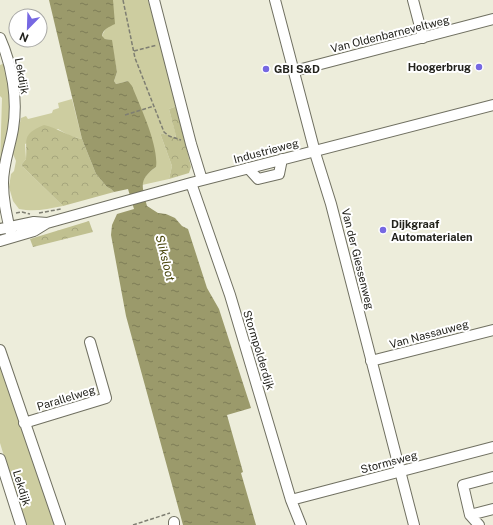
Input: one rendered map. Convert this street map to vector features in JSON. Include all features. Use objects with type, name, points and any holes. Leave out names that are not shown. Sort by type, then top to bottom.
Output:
[{"type":"street","points":[[154,0],[191,144],[202,180]]},
{"type":"street","name":"Van der Giessenweg","points":[[275,0],[315,151],[331,204],[414,525]]},
{"type":"street","points":[[413,0],[423,38]]},
{"type":"street","name":"Van Oldenbarneveltweg","points":[[294,71],[493,19]]},
{"type":"street","name":"Lekdijk","points":[[0,38],[10,67],[13,90],[13,129],[3,176],[3,203],[7,214],[5,228],[12,237]]},
{"type":"street","name":"Industrieweg","points":[[5,228],[34,222],[46,223],[202,180],[493,105]]},
{"type":"street","name":"Stormpolderdijk","points":[[192,183],[230,295],[292,500],[301,525]]},
{"type":"street","name":"Industrieweg","points":[[0,241],[34,231],[46,223]]},
{"type":"street","name":"Van Nassauweg","points":[[371,361],[493,330]]},
{"type":"street","name":"Parallelweg","points":[[24,423],[106,398],[90,342]]},
{"type":"street","points":[[0,350],[60,525]]},
{"type":"street","name":"Stormsweg","points":[[292,500],[493,447]]},
{"type":"street","name":"Lekdijk","points":[[0,459],[21,525]]},
{"type":"street","points":[[479,525],[470,515],[463,484],[493,477]]},
{"type":"street","points":[[470,515],[493,509]]},
{"type":"path","points":[[124,0],[134,51],[164,132],[169,136],[191,144]]},
{"type":"path","points":[[134,51],[165,43]]},
{"type":"path","points":[[125,114],[154,106]]},
{"type":"path","points":[[7,214],[22,212],[33,214],[64,209]]},
{"type":"path","points":[[133,525],[173,520]]},
{"type":"green space","points":[[113,0],[148,0],[177,106],[169,109],[176,135],[175,137],[160,133],[172,166],[169,179],[142,185],[147,174],[156,167],[128,81],[116,84],[114,81],[117,72],[111,40],[102,37],[109,21]]},
{"type":"green space","points":[[5,63],[10,96],[11,116],[10,128],[0,164],[2,98],[0,96],[0,65]]},
{"type":"green space","points":[[72,99],[82,139],[70,136],[58,129],[25,144],[26,159],[21,165],[63,206],[36,210],[19,209],[13,201],[9,187],[11,174],[14,171],[16,161],[13,154],[21,118],[26,116],[28,119],[52,113],[53,110],[59,108],[58,103]]},
{"type":"green space","points":[[177,106],[191,167],[189,173],[169,179],[172,166],[160,133],[176,136],[169,109]]},
{"type":"green space","points":[[44,125],[82,139],[96,174],[107,187],[114,192],[63,206],[21,165],[26,159],[26,143],[28,135]]},
{"type":"green space","points":[[89,221],[93,232],[33,247],[30,239]]},
{"type":"green space","points":[[0,359],[54,525],[25,525],[0,443]]},
{"type":"water","name":"Sliksloot","points":[[49,0],[113,0],[115,24],[105,30],[102,36],[105,39],[112,40],[117,72],[114,81],[116,84],[128,81],[132,86],[155,148],[156,167],[146,176],[143,184],[147,206],[158,213],[166,214],[175,218],[182,226],[188,229],[207,288],[219,309],[251,408],[227,415],[243,472],[241,473],[256,525],[183,525],[126,316],[111,235],[112,225],[117,214],[134,209],[128,189],[114,192],[107,187],[96,174],[82,139]]},
{"type":"place","name":"Hoogerbrug","points":[[479,67]]},
{"type":"place","name":"GBI S&D","points":[[266,69]]},
{"type":"place","name":"Dijkgraaf Automaterialen","points":[[383,230]]}]
